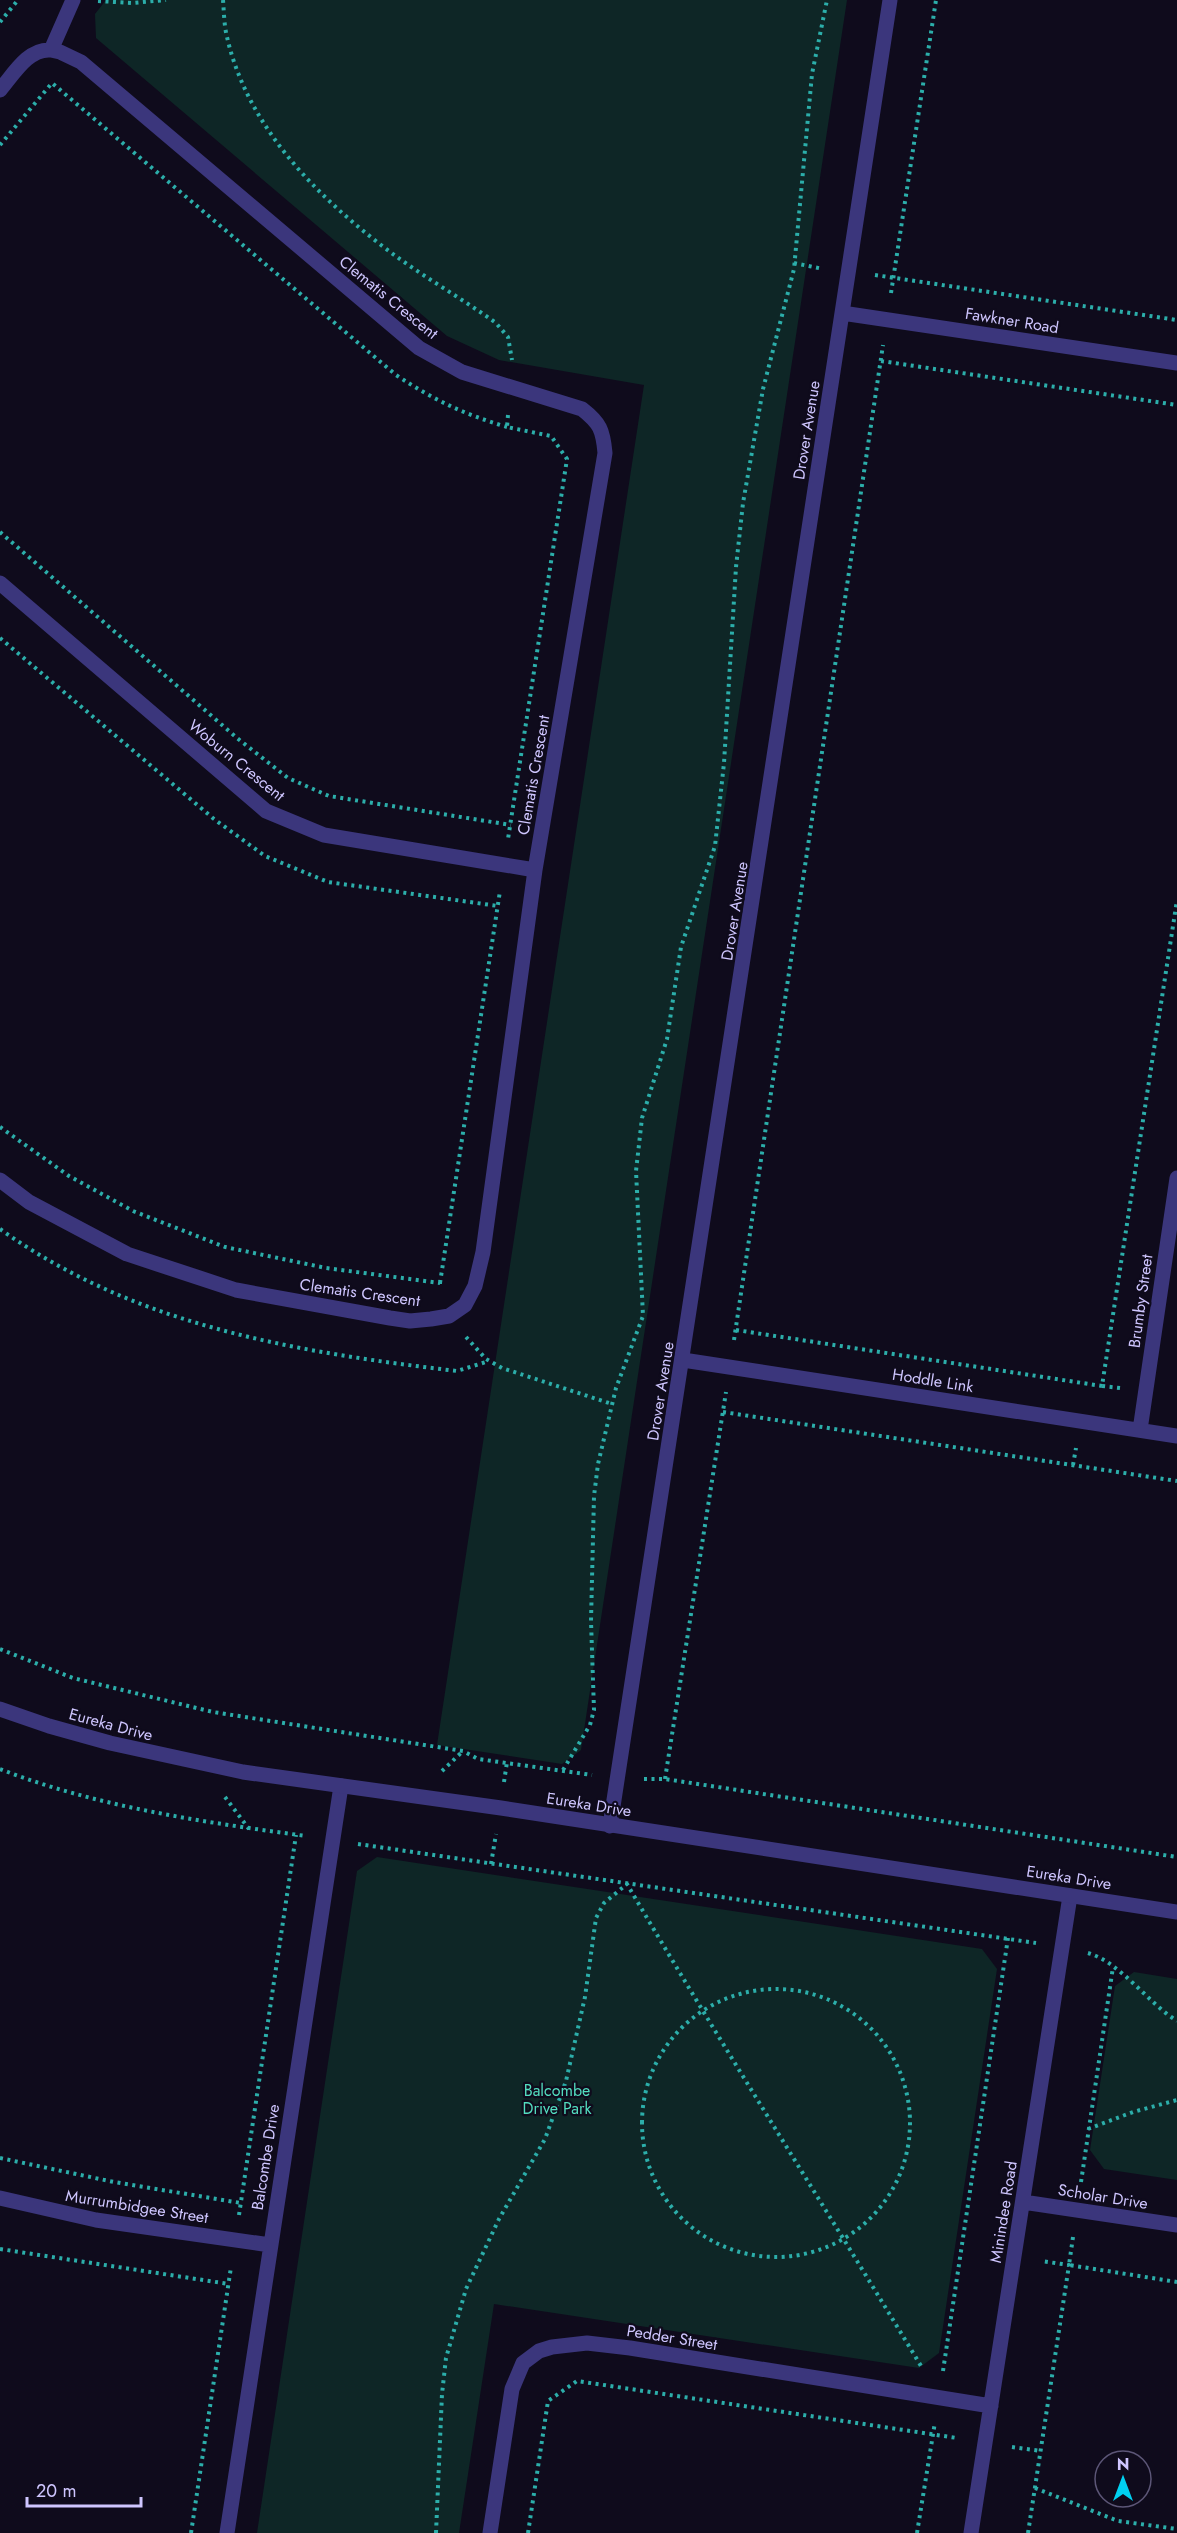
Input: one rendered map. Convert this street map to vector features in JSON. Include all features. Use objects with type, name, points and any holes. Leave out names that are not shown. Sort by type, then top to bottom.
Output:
[{"type":"street","name":"Drover Avenue","points":[[610,1826],[890,0]]},
{"type":"street","points":[[0,90],[29,57],[44,50],[51,50],[72,1]]},
{"type":"street","name":"Clematis Crescent","points":[[0,1180],[29,1202],[127,1254],[236,1290],[410,1321],[449,1316],[465,1305],[476,1286],[483,1252],[535,870],[605,453],[603,436],[597,420],[582,409],[462,372],[419,348],[81,62],[60,51],[51,50]]},
{"type":"street","name":"Fawkner Road","points":[[842,313],[1177,363]]},
{"type":"street","name":"Woburn Crescent","points":[[0,583],[266,811],[324,835],[535,870]]},
{"type":"street","name":"Brumby Street","points":[[1140,1430],[1177,1178]]},
{"type":"street","name":"Hoddle Link","points":[[683,1360],[1177,1436]]},
{"type":"street","name":"Eureka Drive","points":[[0,1708],[49,1726],[169,1758],[243,1772],[501,1808],[1177,1912]]},
{"type":"street","name":"Balcombe Drive","points":[[227,2533],[340,1786]]},
{"type":"street","name":"Minindee Road","points":[[971,2533],[1070,1896]]},
{"type":"street","name":"Murrumbidgee Street","points":[[0,2198],[96,2220],[270,2245]]},
{"type":"street","name":"Scholar Drive","points":[[1023,2202],[1177,2226]]},
{"type":"street","name":"Pedder Street","points":[[490,2533],[512,2389],[523,2363],[539,2351],[552,2347],[587,2343],[630,2348],[991,2406]]},
{"type":"path","points":[[0,22],[18,0]]},
{"type":"path","points":[[72,1],[132,3],[166,0]]},
{"type":"path","points":[[223,0],[226,35],[236,67],[254,109],[288,158],[353,222],[398,257],[496,323],[508,337],[512,350],[507,427]]},
{"type":"path","points":[[563,1770],[590,1725],[594,1710],[591,1621],[594,1496],[598,1464],[612,1404],[643,1316],[636,1171],[642,1118],[667,1039],[681,947],[715,846],[723,775],[736,567],[743,503],[763,389],[794,263],[812,74],[827,0]]},
{"type":"path","points":[[665,1779],[736,1330],[936,0]]},
{"type":"path","points":[[0,145],[52,82],[396,375],[431,398],[468,415],[507,427],[551,436],[567,459],[440,1283],[449,1316],[489,1360],[502,1368],[612,1404]]},
{"type":"path","points":[[794,263],[848,274],[893,277],[1177,320]]},
{"type":"path","points":[[881,361],[1177,405]]},
{"type":"path","points":[[0,532],[237,738],[288,778],[329,796],[511,825]]},
{"type":"path","points":[[1102,1386],[1177,900]]},
{"type":"path","points":[[0,1127],[69,1176],[133,1211],[225,1247],[326,1268],[440,1283]]},
{"type":"path","points":[[0,1229],[36,1255],[106,1290],[177,1317],[262,1342],[457,1371],[489,1360]]},
{"type":"path","points":[[736,1330],[1145,1392]]},
{"type":"path","points":[[723,1412],[1177,1481]]},
{"type":"path","points":[[0,1649],[73,1677],[213,1712],[464,1751],[478,1759],[618,1780],[665,1779],[1177,1857]]},
{"type":"path","points":[[0,1769],[21,1777],[141,1810],[250,1829],[1062,1946],[1095,1955],[1113,1967],[1177,2021]]},
{"type":"path","points":[[191,2533],[296,1835]]},
{"type":"path","points":[[627,1884],[701,2010],[845,2239],[939,2397]]},
{"type":"path","points":[[436,2533],[442,2394],[446,2358],[466,2289],[499,2219],[545,2139],[566,2080],[585,1997],[596,1918],[604,1903],[627,1884]]},
{"type":"path","points":[[917,2533],[1008,1938]]},
{"type":"path","points":[[1028,2533],[1113,1967]]},
{"type":"path","points":[[783,1988],[825,1998],[862,2019],[891,2051],[907,2091],[911,2134],[906,2155],[901,2175],[878,2212],[845,2239],[806,2255],[764,2258],[724,2248],[688,2226],[661,2195],[644,2156],[640,2115],[649,2075],[670,2039],[701,2010],[740,1993],[783,1988]]},
{"type":"path","points":[[1088,2129],[1133,2112],[1177,2100]]},
{"type":"path","points":[[0,2158],[114,2182],[241,2203]]},
{"type":"path","points":[[0,2249],[229,2284]]},
{"type":"path","points":[[1015,2258],[1177,2282]]},
{"type":"path","points":[[528,2533],[548,2401],[577,2381],[1041,2451]]},
{"type":"path","points":[[1035,2488],[1118,2521],[1177,2529]]},
{"type":"green space","points":[[106,0],[847,0],[581,1750],[562,1764],[437,1745],[644,385],[499,360],[447,336],[96,38],[95,14]]},
{"type":"green space","name":"Balcombe Drive Park","points":[[377,1857],[982,1949],[997,1969],[939,2353],[919,2368],[494,2304],[459,2533],[257,2533],[357,1871]]},
{"type":"green space","points":[[1134,1972],[1177,1979],[1177,2180],[1104,2169],[1090,2150],[1115,1986]]}]
